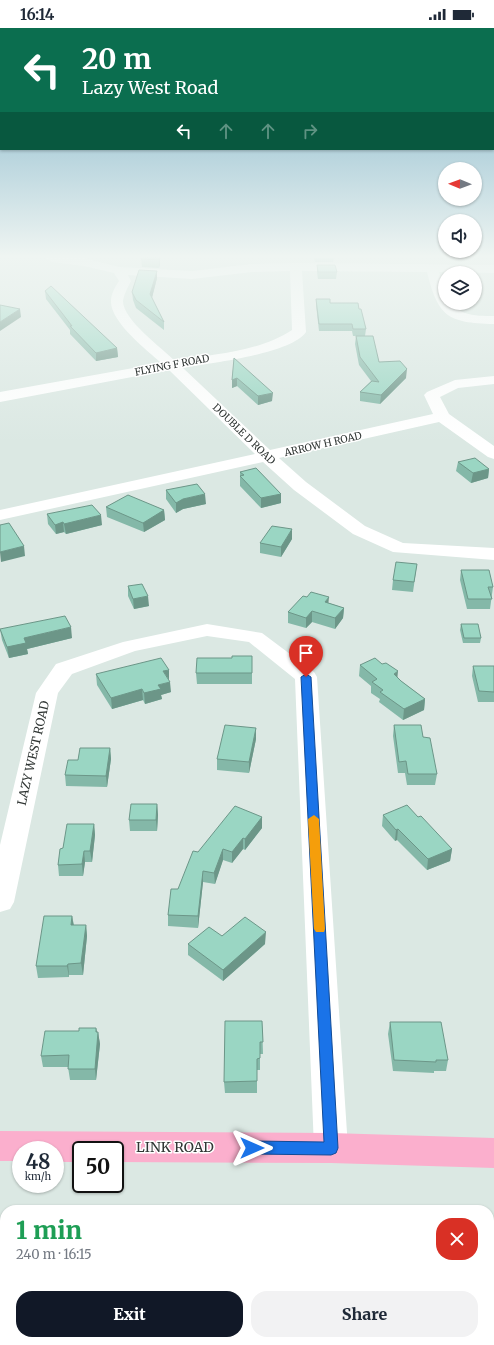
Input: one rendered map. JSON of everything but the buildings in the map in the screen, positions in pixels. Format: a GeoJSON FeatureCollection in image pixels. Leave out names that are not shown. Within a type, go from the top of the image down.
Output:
{"type":"FeatureCollection","features":[{"type":"Feature","properties":{"kind":"main road","name":"LINK ROAD"},"geometry":{"type":"LineString","coordinates":[[0,1146],[331,1148],[494,1153]]}},
{"type":"Feature","properties":{"kind":"street","name":"DOUBLE D ROAD"},"geometry":{"type":"LineString","coordinates":[[124,319],[300,486],[359,530],[400,548],[494,554]]}},
{"type":"Feature","properties":{"kind":"street","name":"FLYING F ROAD"},"geometry":{"type":"LineString","coordinates":[[0,397],[172,364],[251,351],[282,342],[300,332],[299,319]]}},
{"type":"Feature","properties":{"kind":"street"},"geometry":{"type":"LineString","coordinates":[[494,380],[455,384],[432,396],[442,418],[494,454]]}},
{"type":"Feature","properties":{"kind":"street","name":"ARROW H ROAD"},"geometry":{"type":"LineString","coordinates":[[0,515],[442,418]]}},
{"type":"Feature","properties":{"kind":"street","name":"LAZY WEST ROAD"},"geometry":{"type":"LineString","coordinates":[[0,902],[47,693],[64,669],[130,646],[207,630],[255,637],[306,677],[331,1148]]}},
{"type":"Feature","properties":{"kind":"slow traffic"},"geometry":{"type":"LineString","coordinates":[[314,819],[320,929]]}},
{"type":"Feature","properties":{"kind":"route"},"geometry":{"type":"LineString","coordinates":[[252,1148],[331,1148],[306,677]]}}]}
